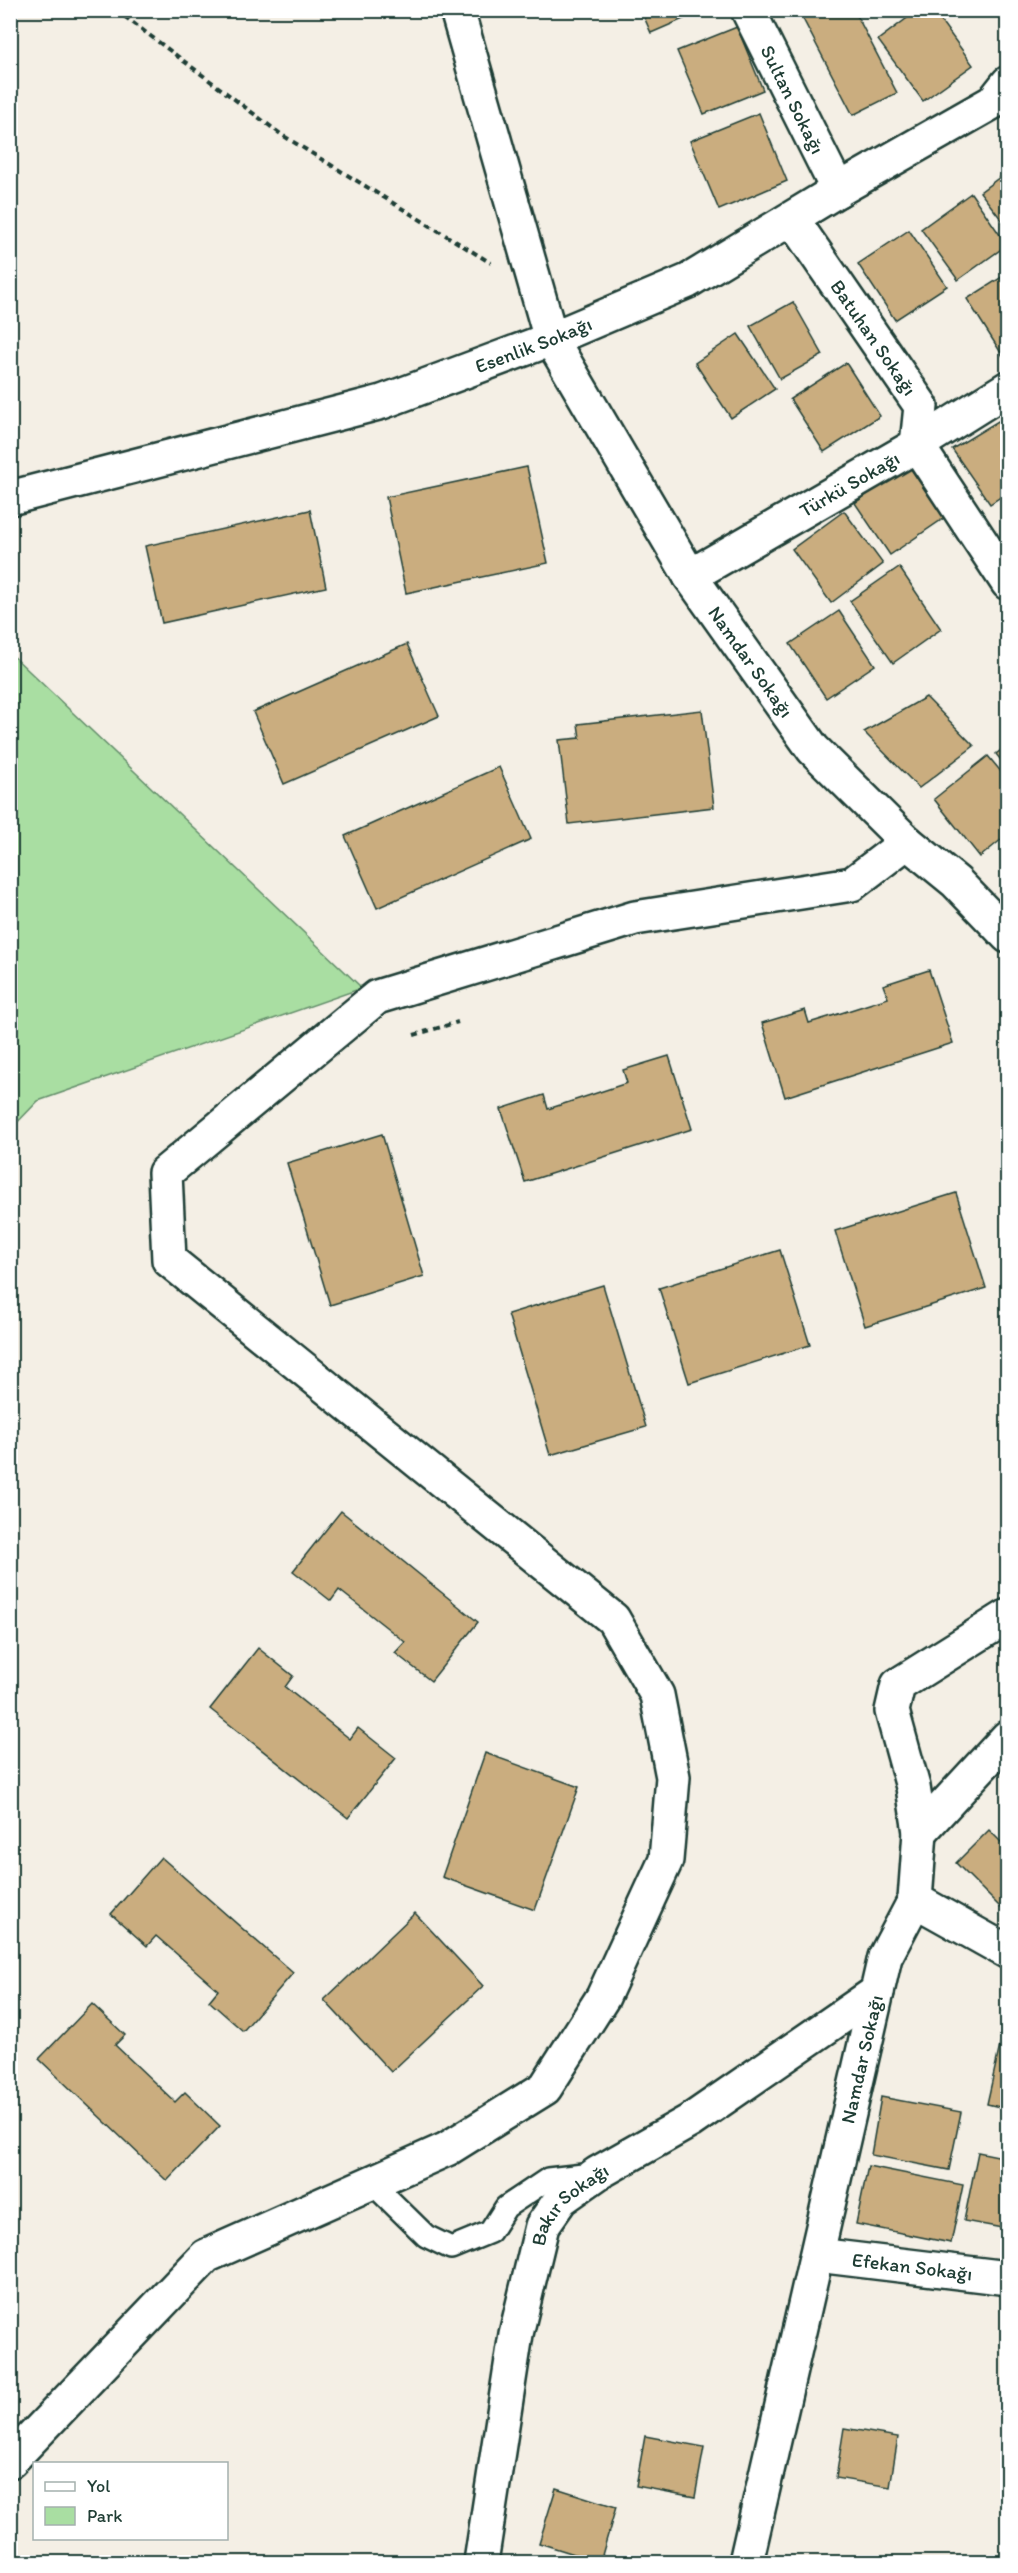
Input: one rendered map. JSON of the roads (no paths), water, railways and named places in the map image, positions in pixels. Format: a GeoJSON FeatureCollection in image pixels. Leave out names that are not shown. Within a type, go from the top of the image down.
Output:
{"type":"FeatureCollection","features":[{"type":"Feature","properties":{"kind":"street","name":"Namdar Sokağı"},"geometry":{"type":"LineString","coordinates":[[457,10],[551,339],[690,576],[813,749],[907,842],[956,882],[1008,936]]}},
{"type":"Feature","properties":{"kind":"street","name":"Sultan Sokağı"},"geometry":{"type":"LineString","coordinates":[[748,10],[838,190]]}},
{"type":"Feature","properties":{"kind":"street","name":"Esenlik Sokağı"},"geometry":{"type":"LineString","coordinates":[[10,498],[382,402],[551,339],[688,281],[838,190],[993,102],[1008,83]]}},
{"type":"Feature","properties":{"kind":"street","name":"Batuhan Sokağı"},"geometry":{"type":"LineString","coordinates":[[792,219],[921,406],[916,445]]}},
{"type":"Feature","properties":{"kind":"street","name":"Türkü Sokağı"},"geometry":{"type":"LineString","coordinates":[[690,576],[916,445],[1008,388]]}},
{"type":"Feature","properties":{"kind":"street"},"geometry":{"type":"LineString","coordinates":[[916,445],[1008,584]]}},
{"type":"Feature","properties":{"kind":"street"},"geometry":{"type":"LineString","coordinates":[[10,2461],[206,2256],[447,2149],[545,2088],[603,1997],[666,1860],[673,1777],[657,1695],[613,1619],[169,1260],[165,1173],[377,997],[635,918],[852,884],[907,842]]}},
{"type":"Feature","properties":{"kind":"street","name":"Namdar Sokağı"},"geometry":{"type":"LineString","coordinates":[[746,2562],[885,1957],[915,1900],[920,1832],[913,1787],[892,1711],[898,1684],[1008,1616]]}},
{"type":"Feature","properties":{"kind":"street"},"geometry":{"type":"LineString","coordinates":[[920,1832],[1008,1737]]}},
{"type":"Feature","properties":{"kind":"street"},"geometry":{"type":"LineString","coordinates":[[915,1900],[1008,1952]]}},
{"type":"Feature","properties":{"kind":"street","name":"Bakır Sokağı"},"geometry":{"type":"LineString","coordinates":[[481,2562],[516,2334],[542,2226],[561,2199],[598,2173],[690,2121],[877,1992]]}},
{"type":"Feature","properties":{"kind":"street","name":"Efekan Sokağı"},"geometry":{"type":"LineString","coordinates":[[817,2255],[1008,2278]]}},
{"type":"Feature","properties":{"kind":"lane"},"geometry":{"type":"LineString","coordinates":[[372,2183],[426,2235],[451,2248],[490,2232],[506,2207],[548,2179],[598,2173]]}}]}
